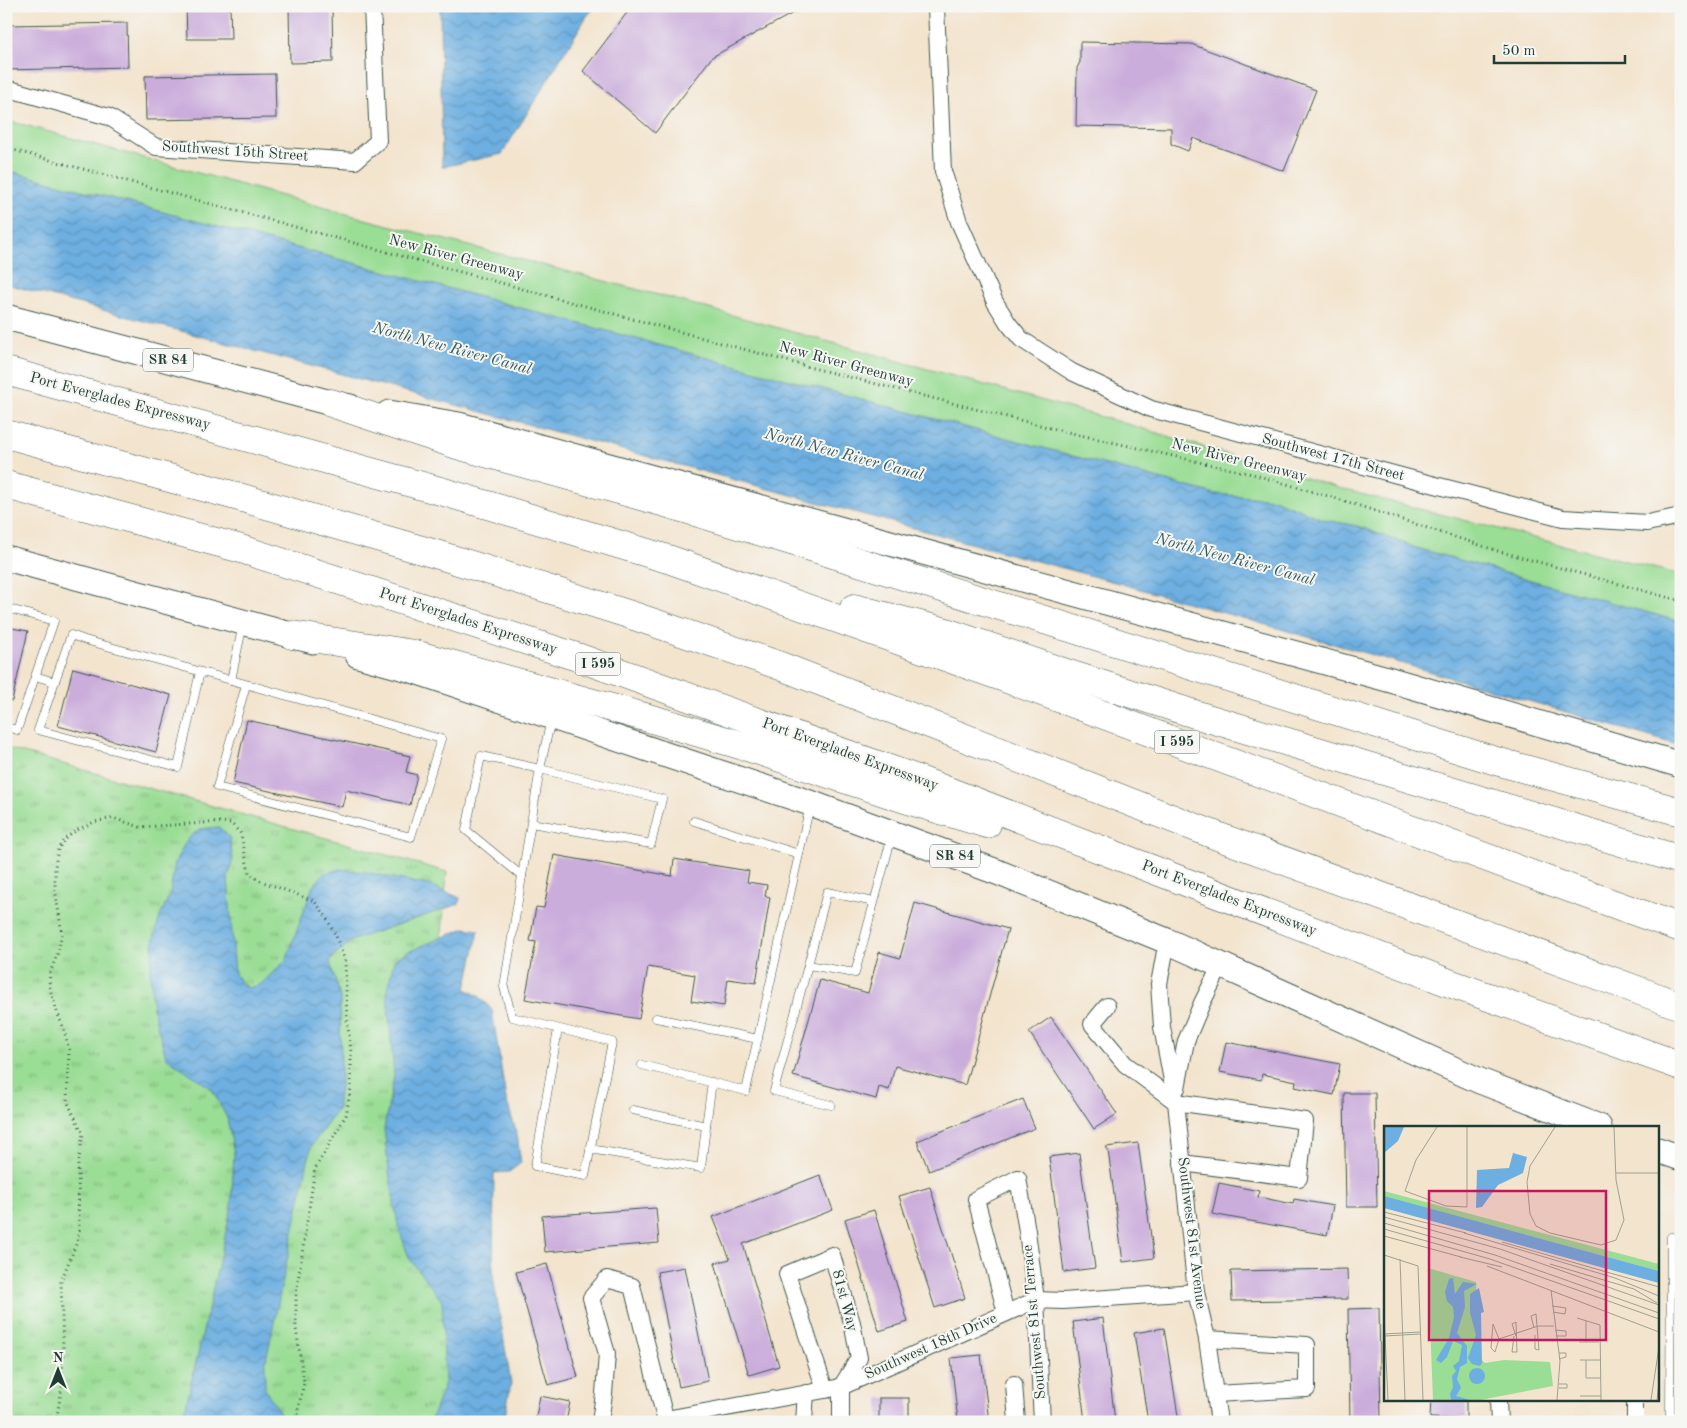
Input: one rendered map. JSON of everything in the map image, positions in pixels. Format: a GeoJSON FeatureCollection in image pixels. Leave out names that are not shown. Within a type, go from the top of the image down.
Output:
{"type":"FeatureCollection","features":[{"type":"Feature","properties":{"kind":"highway","name":"Port Everglades Expressway"},"geometry":{"type":"LineString","coordinates":[[6,371],[444,492],[671,560],[1002,677],[1544,880],[1681,928]]}},
{"type":"Feature","properties":{"kind":"highway"},"geometry":{"type":"LineString","coordinates":[[331,403],[457,445],[668,504],[798,543],[1496,761],[1681,812]]}},
{"type":"Feature","properties":{"kind":"highway"},"geometry":{"type":"LineString","coordinates":[[6,434],[251,501],[439,556],[628,614],[778,665],[1225,840],[1681,1006]]}},
{"type":"Feature","properties":{"kind":"highway","name":"Port Everglades Expressway"},"geometry":{"type":"LineString","coordinates":[[6,485],[238,548],[577,657],[914,778],[1452,984],[1681,1066]]}},
{"type":"Feature","properties":{"kind":"highway"},"geometry":{"type":"LineString","coordinates":[[671,560],[943,631],[1204,718],[1681,860]]}},
{"type":"Feature","properties":{"kind":"highway"},"geometry":{"type":"LineString","coordinates":[[292,635],[414,654],[652,719],[747,747],[911,801],[1178,880]]}},
{"type":"Feature","properties":{"kind":"main road","name":"SR 84"},"geometry":{"type":"LineString","coordinates":[[6,317],[331,403],[459,425],[1391,680],[1681,765]]}},
{"type":"Feature","properties":{"kind":"main road","name":"SR 84"},"geometry":{"type":"LineString","coordinates":[[6,558],[292,635],[412,670],[810,803],[1070,900],[1167,941],[1480,1081],[1596,1126]]}},
{"type":"Feature","properties":{"kind":"main road"},"geometry":{"type":"LineString","coordinates":[[1660,1151],[1681,1158]]}},
{"type":"Feature","properties":{"kind":"street","name":"Southwest 15th Street"},"geometry":{"type":"LineString","coordinates":[[6,88],[109,117],[156,146],[355,160],[378,141],[372,6]]}},
{"type":"Feature","properties":{"kind":"street","name":"Southwest 17th Street"},"geometry":{"type":"LineString","coordinates":[[936,6],[943,171],[959,222],[995,302],[1021,339],[1072,372],[1150,409],[1563,518],[1647,523],[1681,516]]}},
{"type":"Feature","properties":{"kind":"street","name":"Southwest 81st Avenue"},"geometry":{"type":"LineString","coordinates":[[1167,941],[1159,984],[1162,1027],[1176,1102],[1196,1292],[1207,1339],[1219,1422]]}},
{"type":"Feature","properties":{"kind":"street","name":"Southwest 81st Avenue"},"geometry":{"type":"LineString","coordinates":[[1176,1102],[1181,1060],[1186,1041],[1221,965]]}},
{"type":"Feature","properties":{"kind":"street"},"geometry":{"type":"LineString","coordinates":[[1107,1006],[1092,1024],[1125,1064],[1176,1102],[1305,1121],[1299,1178],[1182,1163]]}},
{"type":"Feature","properties":{"kind":"street","name":"Southwest 81st Terrace"},"geometry":{"type":"LineString","coordinates":[[1006,1313],[976,1199],[1018,1178],[1036,1300],[1042,1422]]}},
{"type":"Feature","properties":{"kind":"street","name":"81st Way"},"geometry":{"type":"LineString","coordinates":[[824,1390],[787,1274],[832,1255],[852,1324],[859,1358],[841,1387]]}},
{"type":"Feature","properties":{"kind":"street"},"geometry":{"type":"LineString","coordinates":[[600,1422],[607,1354],[591,1298],[607,1279],[632,1286],[666,1421]]}},
{"type":"Feature","properties":{"kind":"street","name":"Southwest 18th Drive"},"geometry":{"type":"LineString","coordinates":[[666,1421],[841,1387],[1036,1300],[1063,1301],[1196,1292]]}},
{"type":"Feature","properties":{"kind":"street"},"geometry":{"type":"LineString","coordinates":[[1207,1339],[1307,1345],[1307,1389],[1215,1394]]}},
{"type":"Feature","properties":{"kind":"street","name":"Southwest 81st Terrace"},"geometry":{"type":"LineString","coordinates":[[1014,1384],[1017,1422]]}},
{"type":"Feature","properties":{"kind":"street"},"geometry":{"type":"LineString","coordinates":[[841,1387],[841,1422]]}},
{"type":"Feature","properties":{"kind":"street"},"geometry":{"type":"LineString","coordinates":[[804,1422],[806,1393]]}},
{"type":"Feature","properties":{"kind":"street"},"geometry":{"type":"LineString","coordinates":[[1498,1400],[1499,1422]]}},
{"type":"Feature","properties":{"kind":"street"},"geometry":{"type":"LineString","coordinates":[[1635,1400],[1635,1422]]}},
{"type":"Feature","properties":{"kind":"lane"},"geometry":{"type":"LineString","coordinates":[[6,608],[54,621],[17,730],[6,727]]}},
{"type":"Feature","properties":{"kind":"lane"},"geometry":{"type":"LineString","coordinates":[[231,680],[243,622]]}},
{"type":"Feature","properties":{"kind":"lane"},"geometry":{"type":"LineString","coordinates":[[200,672],[178,767],[38,730],[71,635],[441,739],[411,837],[217,787],[246,685]]}},
{"type":"Feature","properties":{"kind":"lane"},"geometry":{"type":"LineString","coordinates":[[36,676],[55,682]]}},
{"type":"Feature","properties":{"kind":"lane"},"geometry":{"type":"LineString","coordinates":[[552,717],[540,769],[504,987],[512,1017],[612,1042],[585,1176],[535,1166],[558,1029]]}},
{"type":"Feature","properties":{"kind":"lane"},"geometry":{"type":"LineString","coordinates":[[522,876],[466,830],[481,756],[662,799],[651,844],[531,822]]}},
{"type":"Feature","properties":{"kind":"lane"},"geometry":{"type":"LineString","coordinates":[[642,1065],[746,1090],[810,803]]}},
{"type":"Feature","properties":{"kind":"lane"},"geometry":{"type":"LineString","coordinates":[[694,821],[799,854]]}},
{"type":"Feature","properties":{"kind":"lane"},"geometry":{"type":"LineString","coordinates":[[808,965],[855,973],[893,834]]}},
{"type":"Feature","properties":{"kind":"lane"},"geometry":{"type":"LineString","coordinates":[[831,1105],[774,1090],[827,892],[874,902]]}},
{"type":"Feature","properties":{"kind":"lane"},"geometry":{"type":"LineString","coordinates":[[656,1018],[758,1039]]}},
{"type":"Feature","properties":{"kind":"lane"},"geometry":{"type":"LineString","coordinates":[[590,1150],[701,1168],[712,1082]]}},
{"type":"Feature","properties":{"kind":"lane"},"geometry":{"type":"LineString","coordinates":[[633,1110],[706,1126]]}},
{"type":"Feature","properties":{"kind":"lane"},"geometry":{"type":"LineString","coordinates":[[1670,1422],[1670,1237],[1681,1239]]}},
{"type":"Feature","properties":{"kind":"path","name":"New River Greenway"},"geometry":{"type":"LineString","coordinates":[[6,148],[809,367],[1063,431],[1252,474],[1335,498],[1498,551],[1681,601]]}},
{"type":"Feature","properties":{"kind":"path"},"geometry":{"type":"LineString","coordinates":[[56,1422],[62,1386],[61,1280],[77,1242],[79,1230],[78,1164],[83,1134],[67,1101],[69,1051],[64,1029],[56,1012],[49,985],[50,974],[62,934],[55,867],[58,849],[64,840],[75,831],[94,822],[114,818],[140,827],[231,823],[240,833],[249,873],[258,880],[314,901],[324,913],[336,936],[345,962],[352,1051],[351,1088],[346,1115],[315,1169],[296,1294],[296,1328],[304,1383],[297,1414],[293,1422]]}},
{"type":"Feature","properties":{"kind":"green space"},"geometry":{"type":"Polygon","coordinates":[[[6,120],[369,220],[666,297],[1131,425],[1345,490],[1681,575],[1681,622],[1416,548],[1357,526],[1325,520],[1273,499],[1215,494],[6,170],[6,120]]]}},
{"type":"Feature","properties":{"kind":"green space"},"geometry":{"type":"Polygon","coordinates":[[[6,748],[447,872],[438,982],[483,1422],[12,1422],[6,1277],[6,748]]]}},
{"type":"Feature","properties":{"kind":"water"},"geometry":{"type":"Polygon","coordinates":[[[440,6],[596,6],[587,16],[502,154],[442,167],[440,6]]]}},
{"type":"Feature","properties":{"kind":"water","name":"North New River Canal"},"geometry":{"type":"Polygon","coordinates":[[[6,170],[1215,494],[1273,499],[1325,520],[1357,526],[1416,548],[1681,622],[1681,746],[1404,664],[1122,584],[6,284],[6,170]]]}},
{"type":"Feature","properties":{"kind":"water"},"geometry":{"type":"Polygon","coordinates":[[[219,827],[229,837],[233,859],[228,877],[235,974],[242,984],[249,988],[261,984],[286,960],[313,886],[323,874],[340,869],[370,873],[432,886],[460,898],[459,904],[353,940],[334,955],[330,962],[340,997],[341,1079],[337,1110],[311,1147],[265,1365],[265,1389],[282,1416],[292,1422],[180,1422],[184,1414],[231,1210],[234,1153],[227,1118],[212,1089],[166,1057],[153,1010],[150,971],[154,938],[160,916],[170,894],[175,862],[186,841],[199,829],[219,827]]]}},
{"type":"Feature","properties":{"kind":"water"},"geometry":{"type":"Polygon","coordinates":[[[465,928],[479,930],[466,989],[479,996],[492,1010],[506,1099],[517,1134],[521,1163],[509,1172],[494,1173],[493,1276],[511,1383],[504,1422],[430,1422],[445,1383],[442,1301],[409,1258],[398,1226],[384,1129],[394,1076],[387,992],[394,960],[405,953],[465,928]]]}},
{"type":"Feature","properties":{"kind":"building"},"geometry":{"type":"Polygon","coordinates":[[[186,6],[230,6],[231,39],[187,39],[186,6]]]}},
{"type":"Feature","properties":{"kind":"building"},"geometry":{"type":"Polygon","coordinates":[[[289,6],[332,6],[333,62],[290,63],[289,6]]]}},
{"type":"Feature","properties":{"kind":"building"},"geometry":{"type":"Polygon","coordinates":[[[632,6],[806,6],[712,57],[655,133],[583,71],[632,6]]]}},
{"type":"Feature","properties":{"kind":"building"},"geometry":{"type":"Polygon","coordinates":[[[127,23],[128,67],[8,70],[8,25],[127,23]]]}},
{"type":"Feature","properties":{"kind":"building"},"geometry":{"type":"Polygon","coordinates":[[[1080,42],[1191,44],[1316,90],[1284,171],[1193,138],[1188,151],[1171,144],[1171,128],[1076,126],[1077,68],[1080,62],[1080,42]]]}},
{"type":"Feature","properties":{"kind":"building"},"geometry":{"type":"Polygon","coordinates":[[[275,74],[276,118],[146,120],[145,76],[275,74]]]}},
{"type":"Feature","properties":{"kind":"building"},"geometry":{"type":"Polygon","coordinates":[[[6,627],[28,631],[12,701],[6,700],[6,627]]]}},
{"type":"Feature","properties":{"kind":"building"},"geometry":{"type":"Polygon","coordinates":[[[73,668],[171,695],[156,752],[58,726],[73,668]]]}},
{"type":"Feature","properties":{"kind":"building"},"geometry":{"type":"Polygon","coordinates":[[[247,720],[410,756],[406,772],[417,775],[410,805],[346,790],[342,807],[233,783],[247,720]]]}},
{"type":"Feature","properties":{"kind":"building"},"geometry":{"type":"Polygon","coordinates":[[[554,855],[672,876],[674,859],[749,871],[747,882],[767,885],[765,896],[770,897],[756,983],[728,979],[724,1006],[691,1001],[695,975],[648,967],[639,1019],[525,999],[536,942],[530,941],[536,907],[544,908],[554,855]]]}},
{"type":"Feature","properties":{"kind":"building"},"geometry":{"type":"Polygon","coordinates":[[[915,903],[1008,929],[965,1085],[895,1066],[889,1090],[879,1087],[876,1099],[793,1076],[820,980],[868,993],[879,952],[900,958],[915,903]]]}},
{"type":"Feature","properties":{"kind":"building"},"geometry":{"type":"Polygon","coordinates":[[[1051,1017],[1117,1114],[1094,1129],[1029,1032],[1051,1017]]]}},
{"type":"Feature","properties":{"kind":"building"},"geometry":{"type":"Polygon","coordinates":[[[1226,1042],[1340,1064],[1334,1095],[1295,1087],[1296,1081],[1262,1074],[1261,1080],[1220,1072],[1226,1042]]]}},
{"type":"Feature","properties":{"kind":"building"},"geometry":{"type":"Polygon","coordinates":[[[1344,1093],[1375,1093],[1377,1207],[1346,1207],[1344,1093]]]}},
{"type":"Feature","properties":{"kind":"building"},"geometry":{"type":"Polygon","coordinates":[[[1023,1099],[1035,1128],[929,1171],[917,1141],[1023,1099]]]}},
{"type":"Feature","properties":{"kind":"building"},"geometry":{"type":"Polygon","coordinates":[[[1138,1143],[1154,1258],[1123,1262],[1108,1150],[1106,1147],[1138,1143]]]}},
{"type":"Feature","properties":{"kind":"building"},"geometry":{"type":"Polygon","coordinates":[[[1079,1153],[1095,1268],[1064,1272],[1049,1157],[1079,1153]]]}},
{"type":"Feature","properties":{"kind":"building"},"geometry":{"type":"Polygon","coordinates":[[[820,1175],[833,1210],[743,1244],[779,1366],[749,1375],[715,1263],[730,1259],[713,1217],[820,1175]]]}},
{"type":"Feature","properties":{"kind":"building"},"geometry":{"type":"Polygon","coordinates":[[[1219,1183],[1259,1191],[1258,1197],[1293,1204],[1294,1199],[1333,1206],[1327,1235],[1212,1214],[1219,1183]]]}},
{"type":"Feature","properties":{"kind":"building"},"geometry":{"type":"Polygon","coordinates":[[[930,1187],[965,1298],[935,1308],[899,1196],[930,1187]]]}},
{"type":"Feature","properties":{"kind":"building"},"geometry":{"type":"Polygon","coordinates":[[[656,1208],[659,1243],[545,1252],[542,1216],[656,1208]]]}},
{"type":"Feature","properties":{"kind":"building"},"geometry":{"type":"Polygon","coordinates":[[[874,1210],[908,1322],[879,1331],[845,1219],[874,1210]]]}},
{"type":"Feature","properties":{"kind":"building"},"geometry":{"type":"Polygon","coordinates":[[[547,1264],[578,1377],[548,1385],[516,1272],[547,1264]]]}},
{"type":"Feature","properties":{"kind":"building"},"geometry":{"type":"Polygon","coordinates":[[[685,1267],[708,1381],[679,1387],[657,1272],[685,1267]]]}},
{"type":"Feature","properties":{"kind":"building"},"geometry":{"type":"Polygon","coordinates":[[[1347,1269],[1348,1299],[1232,1301],[1231,1271],[1347,1269]]]}},
{"type":"Feature","properties":{"kind":"building"},"geometry":{"type":"Polygon","coordinates":[[[1379,1308],[1381,1422],[1350,1422],[1348,1309],[1379,1308]]]}},
{"type":"Feature","properties":{"kind":"building"},"geometry":{"type":"Polygon","coordinates":[[[1103,1318],[1115,1422],[1085,1422],[1073,1322],[1103,1318]]]}},
{"type":"Feature","properties":{"kind":"building"},"geometry":{"type":"Polygon","coordinates":[[[1164,1328],[1179,1422],[1148,1422],[1134,1333],[1164,1328]]]}},
{"type":"Feature","properties":{"kind":"building"},"geometry":{"type":"Polygon","coordinates":[[[981,1355],[989,1422],[958,1422],[951,1358],[981,1355]]]}},
{"type":"Feature","properties":{"kind":"building"},"geometry":{"type":"Polygon","coordinates":[[[540,1396],[570,1402],[566,1422],[535,1422],[540,1396]]]}},
{"type":"Feature","properties":{"kind":"building"},"geometry":{"type":"Polygon","coordinates":[[[879,1398],[909,1398],[909,1422],[879,1422],[879,1398]]]}},
{"type":"Feature","properties":{"kind":"building"},"geometry":{"type":"Polygon","coordinates":[[[1431,1400],[1466,1400],[1466,1419],[1430,1418],[1431,1400]]]}}]}
